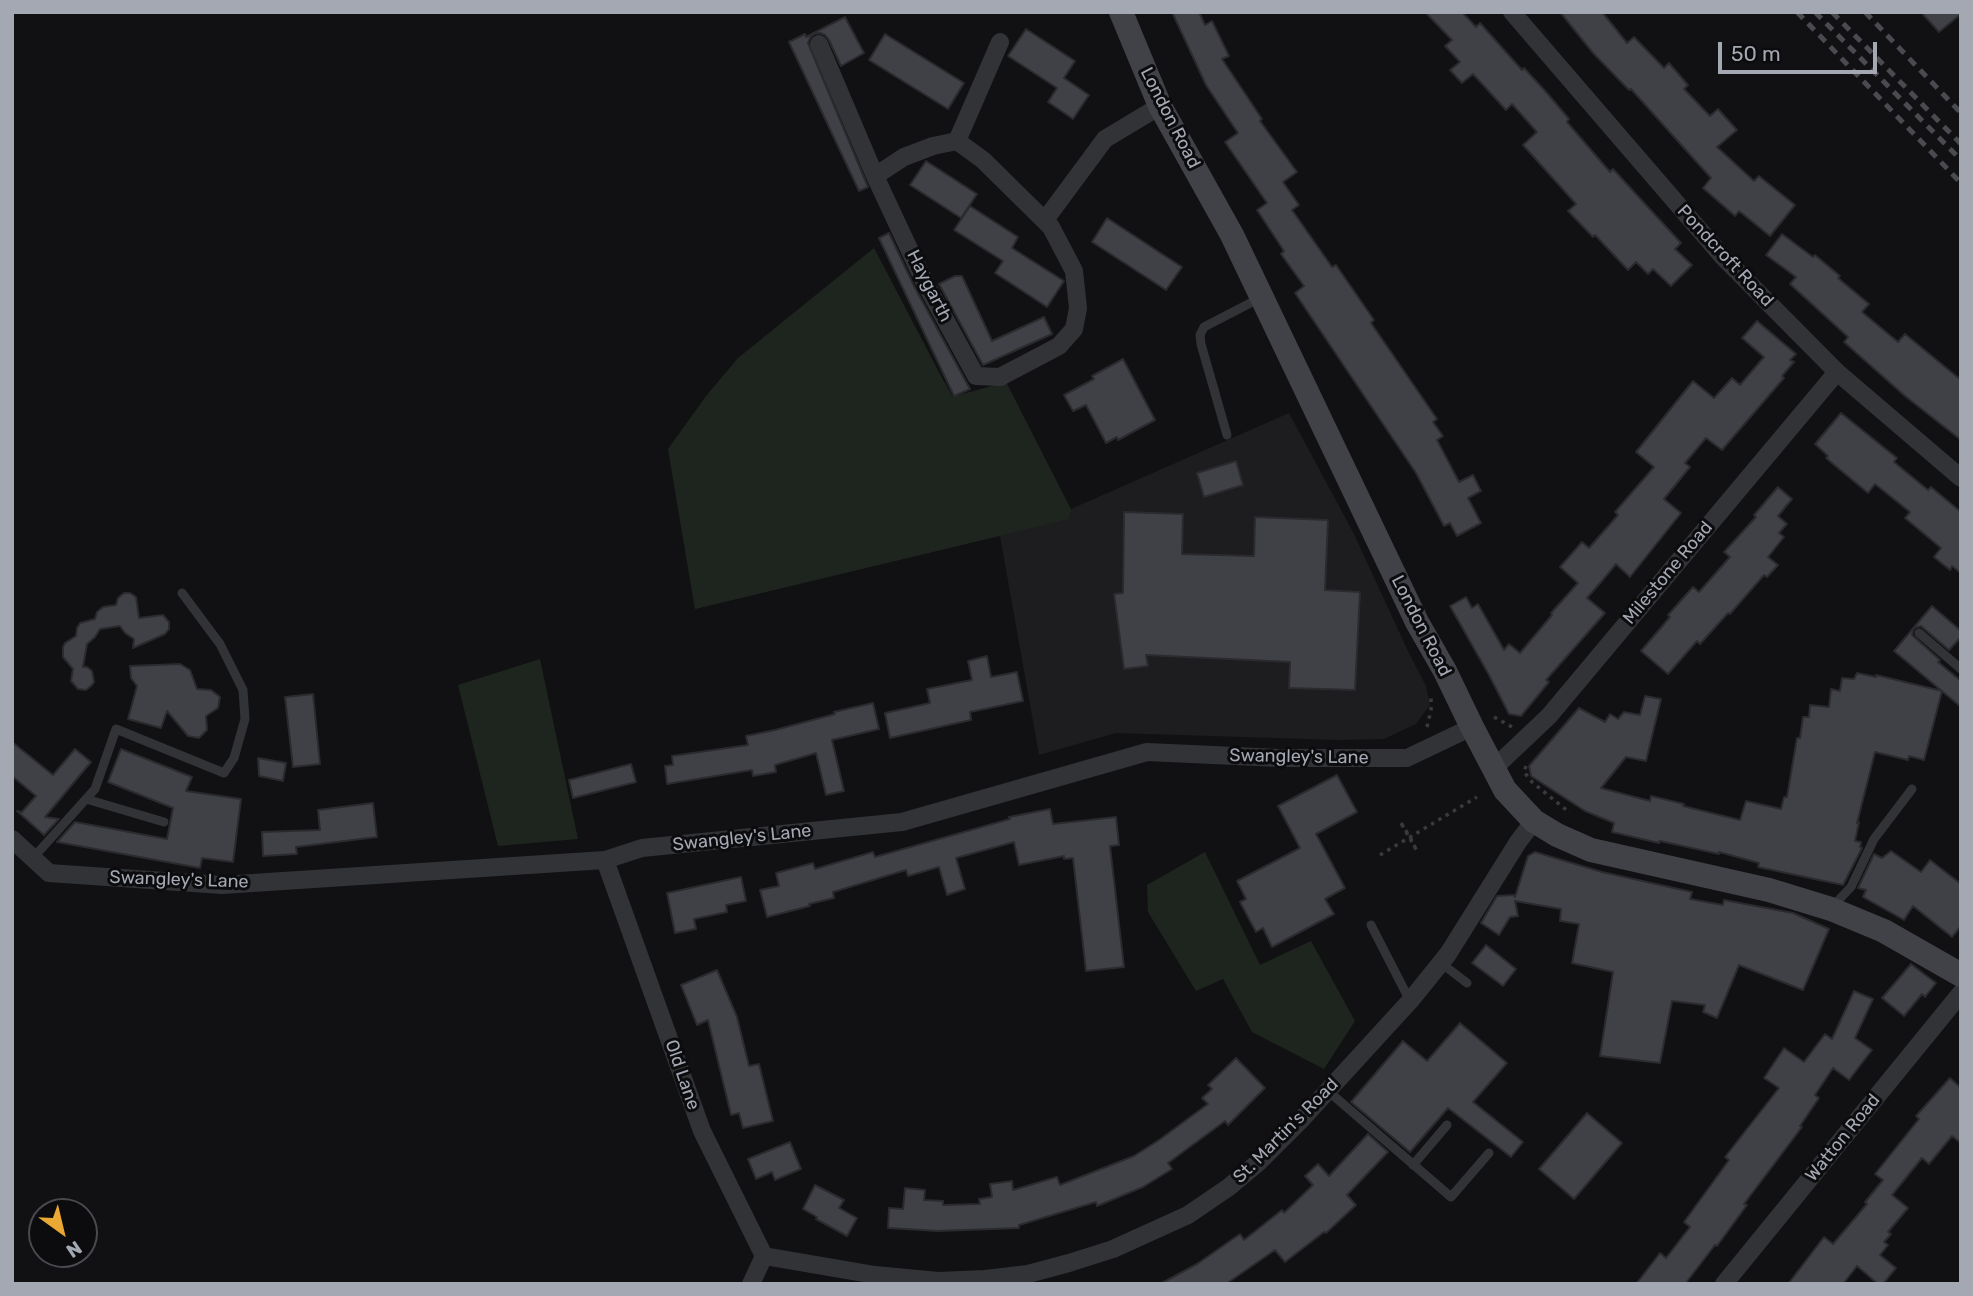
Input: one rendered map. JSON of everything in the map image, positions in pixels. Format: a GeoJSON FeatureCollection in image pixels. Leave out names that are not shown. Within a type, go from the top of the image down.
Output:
{"type":"FeatureCollection","features":[{"type":"Feature","properties":{"kind":"main road","name":"London Road"},"geometry":{"type":"LineString","coordinates":[[1121,12],[1160,107],[1232,235],[1417,622],[1505,790],[1534,821],[1591,850],[1769,890],[1830,909],[1884,931],[1961,975]]}},
{"type":"Feature","properties":{"kind":"street","name":"Pondcroft Road"},"geometry":{"type":"LineString","coordinates":[[1512,12],[1723,257],[1836,372],[1961,478]]}},
{"type":"Feature","properties":{"kind":"street"},"geometry":{"type":"LineString","coordinates":[[819,44],[875,176],[904,157],[933,146],[957,141],[1000,42]]}},
{"type":"Feature","properties":{"kind":"street"},"geometry":{"type":"LineString","coordinates":[[1045,220],[1105,139],[1160,107]]}},
{"type":"Feature","properties":{"kind":"street","name":"Haygarth"},"geometry":{"type":"LineString","coordinates":[[875,176],[925,281],[976,376],[1000,377],[1059,346],[1074,329],[1079,308],[1074,271],[1045,220],[983,160],[957,141]]}},
{"type":"Feature","properties":{"kind":"street","name":"Milestone Road"},"geometry":{"type":"LineString","coordinates":[[1493,769],[1549,716],[1836,372]]}},
{"type":"Feature","properties":{"kind":"street","name":"Swangley's Lane"},"geometry":{"type":"LineString","coordinates":[[12,839],[49,873],[222,885],[605,860],[642,848],[902,822],[1147,752],[1279,758],[1407,758],[1472,727]]}},
{"type":"Feature","properties":{"kind":"street","name":"St. Martin's Road"},"geometry":{"type":"LineString","coordinates":[[764,1256],[875,1275],[938,1280],[985,1279],[1028,1274],[1113,1249],[1188,1214],[1229,1187],[1260,1161],[1410,1001],[1441,963],[1534,821]]}},
{"type":"Feature","properties":{"kind":"street","name":"Old Lane"},"geometry":{"type":"LineString","coordinates":[[605,860],[702,1131],[764,1256]]}},
{"type":"Feature","properties":{"kind":"street","name":"Watton Road"},"geometry":{"type":"LineString","coordinates":[[1724,1284],[1961,993]]}},
{"type":"Feature","properties":{"kind":"street"},"geometry":{"type":"LineString","coordinates":[[751,1284],[764,1256]]}},
{"type":"Feature","properties":{"kind":"lane"},"geometry":{"type":"LineString","coordinates":[[1227,435],[1200,335],[1204,327],[1262,298]]}},
{"type":"Feature","properties":{"kind":"lane"},"geometry":{"type":"LineString","coordinates":[[33,858],[95,789],[117,729],[224,773],[234,758],[245,719],[243,690],[220,644],[182,593]]}},
{"type":"Feature","properties":{"kind":"lane"},"geometry":{"type":"LineString","coordinates":[[1919,633],[1961,669]]}},
{"type":"Feature","properties":{"kind":"lane"},"geometry":{"type":"LineString","coordinates":[[1830,909],[1851,887],[1874,839],[1912,789]]}},
{"type":"Feature","properties":{"kind":"lane"},"geometry":{"type":"LineString","coordinates":[[86,799],[164,822]]}},
{"type":"Feature","properties":{"kind":"lane"},"geometry":{"type":"LineString","coordinates":[[1371,925],[1410,1001]]}},
{"type":"Feature","properties":{"kind":"lane"},"geometry":{"type":"LineString","coordinates":[[1441,963],[1467,984]]}},
{"type":"Feature","properties":{"kind":"lane"},"geometry":{"type":"LineString","coordinates":[[1328,1091],[1451,1198],[1489,1153]]}},
{"type":"Feature","properties":{"kind":"lane"},"geometry":{"type":"LineString","coordinates":[[1413,1165],[1447,1125]]}},
{"type":"Feature","properties":{"kind":"path"},"geometry":{"type":"LineString","coordinates":[[1427,729],[1432,710],[1431,691]]}},
{"type":"Feature","properties":{"kind":"path"},"geometry":{"type":"LineString","coordinates":[[1528,757],[1524,772],[1532,782],[1570,813]]}},
{"type":"Feature","properties":{"kind":"path"},"geometry":{"type":"LineString","coordinates":[[1380,855],[1477,797]]}},
{"type":"Feature","properties":{"kind":"path"},"geometry":{"type":"LineString","coordinates":[[1410,837],[1405,830],[1401,823],[1418,851],[1410,837]]}},
{"type":"Feature","properties":{"kind":"shaded area"},"geometry":{"type":"Polygon","coordinates":[[[874,248],[952,397],[1006,382],[1071,510],[1069,519],[695,609],[668,449],[706,396],[738,358],[874,248]]]}},
{"type":"Feature","properties":{"kind":"shaded area"},"geometry":{"type":"Polygon","coordinates":[[[945,382],[953,397],[1006,382],[1071,509],[1289,413],[1354,534],[1426,686],[1430,705],[1416,724],[1384,739],[1116,733],[1039,755],[1000,536],[695,609],[668,449],[945,382]]]}},
{"type":"Feature","properties":{"kind":"shaded area"},"geometry":{"type":"Polygon","coordinates":[[[540,659],[578,839],[498,846],[458,685],[540,659]]]}},
{"type":"Feature","properties":{"kind":"shaded area"},"geometry":{"type":"Polygon","coordinates":[[[1205,852],[1260,965],[1311,941],[1355,1021],[1324,1069],[1252,1032],[1223,979],[1196,991],[1148,912],[1147,885],[1205,852]]]}},
{"type":"Feature","properties":{"kind":"building"},"geometry":{"type":"Polygon","coordinates":[[[1172,12],[1199,12],[1205,25],[1212,21],[1229,56],[1222,59],[1262,119],[1260,121],[1297,172],[1283,182],[1299,205],[1292,210],[1332,267],[1336,265],[1374,320],[1371,323],[1437,419],[1433,422],[1443,436],[1437,440],[1459,482],[1473,475],[1481,491],[1468,498],[1481,523],[1457,536],[1450,523],[1444,526],[1416,473],[1295,293],[1304,286],[1281,254],[1284,251],[1257,210],[1267,203],[1225,142],[1238,133],[1206,85],[1172,12]]]}},
{"type":"Feature","properties":{"kind":"building"},"geometry":{"type":"Polygon","coordinates":[[[1425,12],[1462,12],[1476,27],[1480,23],[1522,70],[1524,68],[1547,93],[1569,119],[1567,122],[1610,172],[1613,169],[1681,243],[1675,249],[1692,265],[1671,286],[1653,269],[1648,274],[1636,262],[1628,270],[1568,211],[1576,204],[1523,145],[1537,132],[1512,104],[1506,110],[1473,74],[1462,83],[1450,70],[1460,62],[1445,46],[1452,40],[1425,12]]]}},
{"type":"Feature","properties":{"kind":"building"},"geometry":{"type":"Polygon","coordinates":[[[1560,12],[1602,12],[1627,43],[1634,37],[1664,68],[1669,63],[1688,85],[1684,89],[1710,116],[1718,109],[1737,130],[1717,147],[1754,181],[1759,176],[1795,205],[1770,236],[1739,211],[1735,216],[1703,188],[1711,178],[1631,89],[1629,90],[1593,53],[1560,12]]]}},
{"type":"Feature","properties":{"kind":"building"},"geometry":{"type":"Polygon","coordinates":[[[1921,12],[1961,12],[1961,14],[1939,32],[1921,12]]]}},
{"type":"Feature","properties":{"kind":"building"},"geometry":{"type":"Polygon","coordinates":[[[845,17],[864,53],[841,66],[825,35],[814,34],[808,43],[868,187],[859,191],[789,42],[805,34],[806,37],[845,17]]]}},
{"type":"Feature","properties":{"kind":"building"},"geometry":{"type":"Polygon","coordinates":[[[1026,29],[1075,61],[1064,78],[1089,95],[1073,119],[1048,102],[1057,88],[1008,56],[1026,29]]]}},
{"type":"Feature","properties":{"kind":"building"},"geometry":{"type":"Polygon","coordinates":[[[885,34],[964,83],[948,109],[869,60],[885,34]]]}},
{"type":"Feature","properties":{"kind":"building"},"geometry":{"type":"Polygon","coordinates":[[[926,161],[977,194],[961,218],[910,185],[926,161]]]}},
{"type":"Feature","properties":{"kind":"building"},"geometry":{"type":"Polygon","coordinates":[[[970,206],[1018,237],[1012,248],[1064,281],[1047,307],[995,273],[1003,261],[954,230],[970,206]]]}},
{"type":"Feature","properties":{"kind":"building"},"geometry":{"type":"Polygon","coordinates":[[[1107,218],[1182,267],[1166,290],[1092,242],[1107,218]]]}},
{"type":"Feature","properties":{"kind":"building"},"geometry":{"type":"Polygon","coordinates":[[[889,233],[914,286],[970,389],[954,396],[879,238],[889,233]]]}},
{"type":"Feature","properties":{"kind":"building"},"geometry":{"type":"Polygon","coordinates":[[[1782,234],[1813,257],[1815,255],[1840,276],[1838,278],[1869,304],[1862,312],[1898,342],[1905,334],[1961,380],[1961,440],[1905,396],[1844,342],[1848,337],[1790,284],[1796,277],[1766,255],[1782,234]]]}},
{"type":"Feature","properties":{"kind":"building"},"geometry":{"type":"Polygon","coordinates":[[[955,276],[962,276],[992,341],[1044,317],[1052,334],[983,365],[939,284],[955,276]]]}},
{"type":"Feature","properties":{"kind":"building"},"geometry":{"type":"Polygon","coordinates":[[[1757,321],[1796,354],[1790,360],[1794,362],[1782,376],[1784,378],[1722,450],[1706,438],[1685,463],[1690,467],[1664,499],[1681,513],[1630,577],[1616,564],[1587,598],[1605,613],[1546,680],[1549,682],[1521,716],[1509,714],[1450,606],[1466,597],[1472,608],[1478,604],[1504,650],[1509,644],[1520,653],[1578,583],[1560,567],[1582,542],[1589,548],[1618,515],[1615,512],[1654,467],[1636,452],[1693,381],[1714,398],[1732,378],[1740,385],[1764,357],[1742,338],[1757,321]]]}},
{"type":"Feature","properties":{"kind":"building"},"geometry":{"type":"Polygon","coordinates":[[[1123,359],[1155,420],[1118,440],[1117,437],[1106,443],[1086,405],[1073,411],[1064,395],[1123,359]]]}},
{"type":"Feature","properties":{"kind":"building"},"geometry":{"type":"Polygon","coordinates":[[[1841,413],[1897,458],[1894,462],[1928,490],[1931,487],[1961,512],[1961,573],[1952,566],[1950,570],[1934,557],[1941,548],[1905,518],[1910,512],[1875,484],[1868,493],[1826,458],[1828,456],[1815,444],[1841,413]]]}},
{"type":"Feature","properties":{"kind":"building"},"geometry":{"type":"Polygon","coordinates":[[[1236,461],[1243,485],[1204,497],[1197,473],[1236,461]]]}},
{"type":"Feature","properties":{"kind":"building"},"geometry":{"type":"Polygon","coordinates":[[[1778,487],[1792,499],[1778,516],[1787,524],[1779,533],[1784,537],[1768,557],[1778,565],[1767,577],[1764,575],[1700,644],[1697,641],[1668,674],[1641,651],[1693,587],[1699,592],[1730,557],[1724,552],[1756,517],[1754,515],[1778,487]]]}},
{"type":"Feature","properties":{"kind":"building"},"geometry":{"type":"Polygon","coordinates":[[[1124,512],[1183,514],[1182,554],[1254,556],[1255,517],[1328,520],[1325,590],[1360,592],[1355,690],[1289,688],[1290,662],[1146,655],[1148,666],[1124,669],[1114,594],[1123,593],[1124,512]]]}},
{"type":"Feature","properties":{"kind":"building"},"geometry":{"type":"Polygon","coordinates":[[[124,593],[136,597],[139,618],[163,615],[169,622],[169,629],[165,634],[133,648],[134,639],[120,626],[100,629],[87,644],[83,667],[92,671],[94,682],[86,690],[78,689],[71,681],[73,669],[63,657],[63,647],[76,636],[80,623],[95,619],[97,612],[103,607],[116,605],[118,598],[124,593]]]}},
{"type":"Feature","properties":{"kind":"building"},"geometry":{"type":"Polygon","coordinates":[[[1932,606],[1961,631],[1961,637],[1949,650],[1921,626],[1914,628],[1912,635],[1961,681],[1961,707],[1894,651],[1932,606]]]}},
{"type":"Feature","properties":{"kind":"building"},"geometry":{"type":"Polygon","coordinates":[[[987,656],[991,677],[1017,672],[1023,701],[970,712],[971,720],[890,738],[885,713],[930,703],[927,689],[972,680],[968,661],[987,656]]]}},
{"type":"Feature","properties":{"kind":"building"},"geometry":{"type":"Polygon","coordinates":[[[180,664],[190,670],[197,689],[211,690],[220,697],[218,708],[206,716],[207,730],[199,738],[188,736],[167,711],[161,728],[128,719],[137,686],[131,678],[130,666],[180,664]]]}},
{"type":"Feature","properties":{"kind":"building"},"geometry":{"type":"Polygon","coordinates":[[[1857,673],[1942,691],[1924,760],[1909,756],[1908,760],[1875,752],[1857,823],[1859,822],[1855,841],[1861,842],[1862,848],[1843,885],[1758,867],[1759,863],[1719,852],[1660,841],[1659,843],[1612,832],[1614,823],[1585,811],[1531,776],[1529,766],[1579,708],[1605,722],[1610,714],[1618,719],[1624,712],[1640,715],[1645,696],[1661,699],[1646,761],[1626,757],[1601,788],[1650,801],[1651,796],[1740,820],[1746,801],[1781,809],[1784,797],[1787,797],[1803,717],[1809,717],[1810,705],[1829,707],[1831,689],[1840,691],[1842,678],[1854,679],[1857,673]]]}},
{"type":"Feature","properties":{"kind":"building"},"geometry":{"type":"Polygon","coordinates":[[[313,694],[320,764],[293,767],[285,697],[313,694]]]}},
{"type":"Feature","properties":{"kind":"building"},"geometry":{"type":"Polygon","coordinates":[[[873,703],[879,729],[832,740],[844,791],[826,795],[816,753],[775,765],[776,772],[753,776],[752,770],[667,784],[665,766],[673,765],[672,756],[748,745],[746,736],[873,703]]]}},
{"type":"Feature","properties":{"kind":"building"},"geometry":{"type":"Polygon","coordinates":[[[12,742],[53,775],[75,749],[91,762],[45,817],[59,819],[44,835],[17,811],[22,812],[36,796],[12,776],[12,742]]]}},
{"type":"Feature","properties":{"kind":"building"},"geometry":{"type":"Polygon","coordinates":[[[121,749],[192,777],[186,791],[241,799],[233,862],[202,858],[200,868],[57,842],[75,822],[167,839],[173,808],[108,782],[121,749]]]}},
{"type":"Feature","properties":{"kind":"building"},"geometry":{"type":"Polygon","coordinates":[[[258,758],[286,763],[283,781],[259,776],[258,758]]]}},
{"type":"Feature","properties":{"kind":"building"},"geometry":{"type":"Polygon","coordinates":[[[631,764],[636,782],[573,798],[569,780],[631,764]]]}},
{"type":"Feature","properties":{"kind":"building"},"geometry":{"type":"Polygon","coordinates":[[[1337,775],[1357,812],[1316,834],[1345,888],[1325,899],[1334,914],[1272,947],[1263,928],[1256,932],[1240,902],[1246,899],[1237,881],[1300,848],[1278,806],[1337,775]]]}},
{"type":"Feature","properties":{"kind":"building"},"geometry":{"type":"Polygon","coordinates":[[[373,803],[377,837],[296,847],[297,854],[263,856],[262,832],[320,830],[318,810],[373,803]]]}},
{"type":"Feature","properties":{"kind":"building"},"geometry":{"type":"Polygon","coordinates":[[[1050,809],[1053,824],[1116,817],[1119,845],[1110,846],[1124,967],[1086,971],[1073,858],[1064,859],[1064,856],[1019,865],[1014,842],[956,858],[965,889],[947,895],[939,867],[908,876],[906,870],[833,892],[834,898],[767,917],[760,890],[779,886],[776,873],[813,863],[815,869],[873,852],[875,857],[1010,819],[1009,817],[1050,809]]]}},
{"type":"Feature","properties":{"kind":"building"},"geometry":{"type":"Polygon","coordinates":[[[1891,851],[1921,872],[1930,860],[1961,884],[1961,926],[1952,937],[1913,906],[1904,920],[1863,897],[1866,890],[1858,888],[1874,854],[1882,858],[1891,851]]]}},
{"type":"Feature","properties":{"kind":"building"},"geometry":{"type":"Polygon","coordinates":[[[1535,852],[1602,872],[1692,892],[1690,899],[1723,905],[1724,900],[1793,913],[1829,929],[1803,990],[1739,965],[1717,1018],[1703,1012],[1705,1005],[1672,1001],[1660,1063],[1600,1056],[1613,972],[1572,963],[1579,924],[1560,921],[1561,909],[1515,901],[1518,916],[1510,917],[1499,935],[1481,923],[1497,896],[1515,897],[1528,856],[1535,852]]]}},
{"type":"Feature","properties":{"kind":"building"},"geometry":{"type":"Polygon","coordinates":[[[741,877],[746,901],[726,905],[727,912],[694,919],[696,929],[675,933],[667,893],[741,877]]]}},
{"type":"Feature","properties":{"kind":"building"},"geometry":{"type":"Polygon","coordinates":[[[1486,945],[1516,969],[1503,986],[1472,963],[1486,945]]]}},
{"type":"Feature","properties":{"kind":"building"},"geometry":{"type":"Polygon","coordinates":[[[1911,964],[1936,983],[1925,997],[1922,994],[1904,1016],[1882,998],[1911,964]]]}},
{"type":"Feature","properties":{"kind":"building"},"geometry":{"type":"Polygon","coordinates":[[[717,970],[737,1017],[749,1066],[759,1064],[773,1121],[743,1128],[739,1113],[731,1115],[708,1020],[697,1025],[681,985],[717,970]]]}},
{"type":"Feature","properties":{"kind":"building"},"geometry":{"type":"Polygon","coordinates":[[[1854,991],[1873,999],[1855,1038],[1872,1050],[1849,1080],[1833,1068],[1815,1095],[1819,1098],[1800,1126],[1802,1127],[1744,1204],[1747,1205],[1717,1246],[1715,1245],[1685,1284],[1636,1284],[1660,1253],[1666,1258],[1690,1227],[1684,1222],[1729,1160],[1725,1157],[1779,1088],[1764,1078],[1784,1048],[1804,1062],[1825,1034],[1832,1039],[1854,991]]]}},
{"type":"Feature","properties":{"kind":"building"},"geometry":{"type":"Polygon","coordinates":[[[1460,1023],[1507,1063],[1473,1102],[1523,1142],[1511,1157],[1448,1108],[1410,1152],[1351,1102],[1403,1041],[1427,1061],[1460,1023]]]}},
{"type":"Feature","properties":{"kind":"building"},"geometry":{"type":"Polygon","coordinates":[[[1236,1058],[1265,1088],[1228,1125],[1225,1121],[1168,1163],[1172,1169],[1143,1187],[1097,1206],[1096,1202],[1019,1225],[1019,1228],[938,1231],[888,1228],[889,1208],[903,1209],[905,1188],[925,1190],[924,1200],[943,1201],[943,1205],[980,1204],[979,1199],[992,1197],[990,1184],[1012,1181],[1013,1190],[1057,1177],[1060,1185],[1134,1156],[1208,1104],[1202,1098],[1212,1089],[1208,1085],[1236,1058]]]}},
{"type":"Feature","properties":{"kind":"building"},"geometry":{"type":"Polygon","coordinates":[[[1950,1078],[1961,1088],[1961,1143],[1952,1136],[1929,1164],[1922,1158],[1892,1195],[1908,1208],[1888,1232],[1891,1234],[1884,1242],[1888,1245],[1880,1255],[1896,1268],[1883,1284],[1878,1284],[1857,1266],[1843,1284],[1788,1284],[1824,1237],[1833,1244],[1867,1204],[1865,1202],[1883,1180],[1875,1174],[1919,1119],[1916,1116],[1950,1078]]]}},
{"type":"Feature","properties":{"kind":"building"},"geometry":{"type":"Polygon","coordinates":[[[1587,1113],[1622,1143],[1574,1199],[1539,1169],[1587,1113]]]}},
{"type":"Feature","properties":{"kind":"building"},"geometry":{"type":"Polygon","coordinates":[[[1368,1134],[1388,1152],[1347,1195],[1356,1205],[1326,1233],[1285,1262],[1275,1250],[1226,1284],[1160,1284],[1197,1264],[1240,1234],[1244,1240],[1282,1210],[1284,1213],[1313,1185],[1305,1176],[1318,1164],[1329,1176],[1368,1134]]]}},
{"type":"Feature","properties":{"kind":"building"},"geometry":{"type":"Polygon","coordinates":[[[790,1142],[801,1169],[775,1180],[772,1172],[756,1179],[748,1159],[790,1142]]]}},
{"type":"Feature","properties":{"kind":"building"},"geometry":{"type":"Polygon","coordinates":[[[815,1185],[844,1200],[839,1208],[857,1218],[847,1236],[803,1209],[815,1185]]]}},
{"type":"Feature","properties":{"kind":"railway"},"geometry":{"type":"LineString","coordinates":[[1797,12],[1961,183]]}},
{"type":"Feature","properties":{"kind":"railway"},"geometry":{"type":"LineString","coordinates":[[1815,12],[1961,160]]}},
{"type":"Feature","properties":{"kind":"railway"},"geometry":{"type":"LineString","coordinates":[[1832,12],[1961,144]]}},
{"type":"Feature","properties":{"kind":"railway"},"geometry":{"type":"LineString","coordinates":[[1865,12],[1961,113]]}}]}
